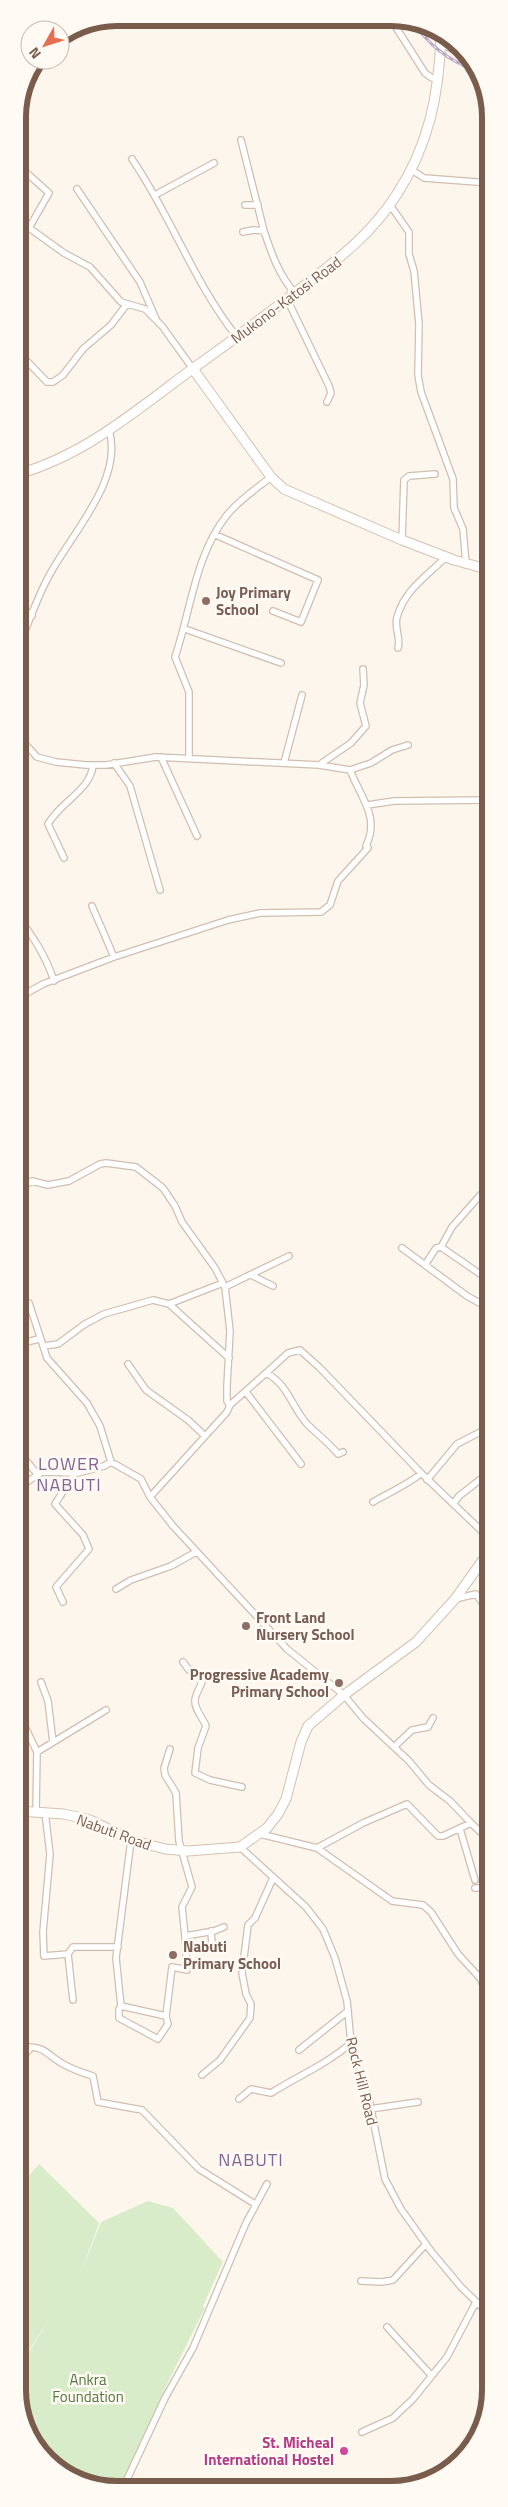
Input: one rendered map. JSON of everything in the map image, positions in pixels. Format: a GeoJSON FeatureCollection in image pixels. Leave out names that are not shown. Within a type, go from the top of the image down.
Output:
{"type":"FeatureCollection","features":[{"type":"Feature","properties":{"kind":"street"},"geometry":{"type":"LineString","coordinates":[[396,26],[425,73],[432,78],[438,78]]}},
{"type":"Feature","properties":{"kind":"street","name":"Mukono-Katosi Road"},"geometry":{"type":"LineString","coordinates":[[26,471],[52,463],[109,430],[237,337],[362,239],[390,205],[412,170],[428,134],[436,99],[441,42]]}},
{"type":"Feature","properties":{"kind":"street"},"geometry":{"type":"LineString","coordinates":[[241,140],[264,231],[329,386],[331,394],[327,402]]}},
{"type":"Feature","properties":{"kind":"street"},"geometry":{"type":"LineString","coordinates":[[132,159],[155,195],[213,304],[237,337]]}},
{"type":"Feature","properties":{"kind":"street"},"geometry":{"type":"LineString","coordinates":[[155,195],[214,163]]}},
{"type":"Feature","properties":{"kind":"street"},"geometry":{"type":"LineString","coordinates":[[412,170],[424,178],[482,182]]}},
{"type":"Feature","properties":{"kind":"street"},"geometry":{"type":"LineString","coordinates":[[29,228],[48,193],[30,175]]}},
{"type":"Feature","properties":{"kind":"street"},"geometry":{"type":"LineString","coordinates":[[77,189],[140,282],[156,321]]}},
{"type":"Feature","properties":{"kind":"street"},"geometry":{"type":"LineString","coordinates":[[245,205],[258,205]]}},
{"type":"Feature","properties":{"kind":"street"},"geometry":{"type":"LineString","coordinates":[[390,205],[410,232],[409,254],[414,271],[419,324],[418,375],[420,392],[453,479],[454,508],[464,529],[466,564]]}},
{"type":"Feature","properties":{"kind":"street"},"geometry":{"type":"LineString","coordinates":[[26,226],[64,253],[90,267],[120,302],[145,309],[193,368],[271,477],[296,496],[402,540],[446,557],[482,568]]}},
{"type":"Feature","properties":{"kind":"street"},"geometry":{"type":"LineString","coordinates":[[243,232],[253,230],[264,231]]}},
{"type":"Feature","properties":{"kind":"street"},"geometry":{"type":"LineString","coordinates":[[26,360],[48,382],[57,380],[83,349],[111,325],[127,304]]}},
{"type":"Feature","properties":{"kind":"street"},"geometry":{"type":"LineString","coordinates":[[26,629],[50,573],[90,511],[101,488],[113,448],[109,430]]}},
{"type":"Feature","properties":{"kind":"street"},"geometry":{"type":"LineString","coordinates":[[402,540],[404,480],[409,476],[435,474]]}},
{"type":"Feature","properties":{"kind":"street"},"geometry":{"type":"LineString","coordinates":[[189,759],[189,692],[175,657],[185,629],[200,567],[224,520],[236,506],[271,477]]}},
{"type":"Feature","properties":{"kind":"street"},"geometry":{"type":"LineString","coordinates":[[216,535],[318,580],[301,622],[273,611]]}},
{"type":"Feature","properties":{"kind":"street"},"geometry":{"type":"LineString","coordinates":[[398,648],[397,617],[404,602],[418,582],[435,569],[446,557]]}},
{"type":"Feature","properties":{"kind":"street"},"geometry":{"type":"LineString","coordinates":[[26,611],[32,616]]}},
{"type":"Feature","properties":{"kind":"street"},"geometry":{"type":"LineString","coordinates":[[185,629],[281,662]]}},
{"type":"Feature","properties":{"kind":"street"},"geometry":{"type":"LineString","coordinates":[[319,765],[351,744],[366,726],[360,703],[364,685],[363,669]]}},
{"type":"Feature","properties":{"kind":"street"},"geometry":{"type":"LineString","coordinates":[[284,763],[302,695]]}},
{"type":"Feature","properties":{"kind":"street"},"geometry":{"type":"LineString","coordinates":[[26,747],[30,752],[43,760],[93,765],[161,757],[319,765],[350,770],[408,745]]}},
{"type":"Feature","properties":{"kind":"street"},"geometry":{"type":"LineString","coordinates":[[161,757],[197,836]]}},
{"type":"Feature","properties":{"kind":"street"},"geometry":{"type":"LineString","coordinates":[[114,763],[130,786],[160,890]]}},
{"type":"Feature","properties":{"kind":"street"},"geometry":{"type":"LineString","coordinates":[[64,858],[48,824],[77,791],[89,782],[93,765]]}},
{"type":"Feature","properties":{"kind":"street"},"geometry":{"type":"LineString","coordinates":[[26,994],[114,957],[228,920],[260,913],[321,912],[330,905],[338,881],[368,848],[366,846],[372,833],[372,824],[367,805],[350,770]]}},
{"type":"Feature","properties":{"kind":"street"},"geometry":{"type":"LineString","coordinates":[[367,805],[394,801],[482,800]]}},
{"type":"Feature","properties":{"kind":"street"},"geometry":{"type":"LineString","coordinates":[[92,906],[114,957]]}},
{"type":"Feature","properties":{"kind":"street"},"geometry":{"type":"LineString","coordinates":[[26,928],[48,963],[54,981]]}},
{"type":"Feature","properties":{"kind":"street"},"geometry":{"type":"LineString","coordinates":[[26,1184],[32,1181],[48,1185],[69,1181],[100,1164],[136,1167],[166,1191],[182,1222],[204,1252],[224,1285],[230,1331],[227,1386],[227,1401],[230,1405]]}},
{"type":"Feature","properties":{"kind":"street"},"geometry":{"type":"LineString","coordinates":[[425,1265],[436,1248],[441,1246],[452,1227],[482,1193]]}},
{"type":"Feature","properties":{"kind":"street"},"geometry":{"type":"LineString","coordinates":[[441,1246],[482,1275]]}},
{"type":"Feature","properties":{"kind":"street"},"geometry":{"type":"LineString","coordinates":[[402,1248],[468,1296],[482,1304]]}},
{"type":"Feature","properties":{"kind":"street"},"geometry":{"type":"LineString","coordinates":[[44,1346],[58,1344],[85,1324],[104,1314],[147,1300],[169,1304],[251,1275],[289,1256]]}},
{"type":"Feature","properties":{"kind":"street"},"geometry":{"type":"LineString","coordinates":[[251,1275],[273,1286]]}},
{"type":"Feature","properties":{"kind":"street"},"geometry":{"type":"LineString","coordinates":[[26,1303],[29,1303],[39,1339],[50,1362],[73,1385],[98,1422],[111,1462],[130,1471],[141,1479],[150,1497],[196,1552],[287,1649],[344,1695],[363,1718],[395,1746],[429,1785],[450,1801],[482,1833]]}},
{"type":"Feature","properties":{"kind":"street"},"geometry":{"type":"LineString","coordinates":[[169,1304],[229,1358]]}},
{"type":"Feature","properties":{"kind":"street"},"geometry":{"type":"LineString","coordinates":[[26,1342],[39,1339]]}},
{"type":"Feature","properties":{"kind":"street"},"geometry":{"type":"LineString","coordinates":[[150,1497],[227,1412],[230,1405],[288,1353],[300,1350],[320,1368],[427,1480],[482,1531]]}},
{"type":"Feature","properties":{"kind":"street"},"geometry":{"type":"LineString","coordinates":[[128,1364],[146,1390],[188,1420],[205,1436]]}},
{"type":"Feature","properties":{"kind":"street"},"geometry":{"type":"LineString","coordinates":[[266,1373],[281,1383],[308,1424],[338,1454],[343,1452]]}},
{"type":"Feature","properties":{"kind":"street"},"geometry":{"type":"LineString","coordinates":[[246,1392],[301,1464]]}},
{"type":"Feature","properties":{"kind":"street"},"geometry":{"type":"LineString","coordinates":[[427,1480],[457,1444],[482,1431]]}},
{"type":"Feature","properties":{"kind":"street"},"geometry":{"type":"LineString","coordinates":[[26,1460],[37,1474]]}},
{"type":"Feature","properties":{"kind":"street"},"geometry":{"type":"LineString","coordinates":[[26,1482],[42,1472],[75,1473],[104,1466],[111,1462]]}},
{"type":"Feature","properties":{"kind":"street"},"geometry":{"type":"LineString","coordinates":[[63,1602],[56,1587],[89,1549],[83,1535],[63,1516],[55,1504],[75,1473]]}},
{"type":"Feature","properties":{"kind":"street"},"geometry":{"type":"LineString","coordinates":[[373,1502],[406,1482],[417,1478],[421,1473]]}},
{"type":"Feature","properties":{"kind":"street"},"geometry":{"type":"LineString","coordinates":[[453,1504],[459,1496],[482,1478]]}},
{"type":"Feature","properties":{"kind":"street"},"geometry":{"type":"LineString","coordinates":[[116,1589],[131,1580],[172,1566],[196,1552]]}},
{"type":"Feature","properties":{"kind":"street"},"geometry":{"type":"LineString","coordinates":[[240,1848],[260,1834],[278,1814],[286,1799],[300,1742],[308,1726],[344,1695],[416,1642],[456,1599],[482,1562]]}},
{"type":"Feature","properties":{"kind":"street"},"geometry":{"type":"LineString","coordinates":[[456,1599],[476,1594],[482,1603]]}},
{"type":"Feature","properties":{"kind":"street"},"geometry":{"type":"LineString","coordinates":[[183,1662],[189,1670],[203,1676],[203,1683],[195,1700],[206,1726],[198,1748],[194,1773],[210,1780],[242,1787]]}},
{"type":"Feature","properties":{"kind":"street"},"geometry":{"type":"LineString","coordinates":[[41,1682],[48,1701],[53,1742]]}},
{"type":"Feature","properties":{"kind":"street"},"geometry":{"type":"LineString","coordinates":[[37,1752],[106,1710]]}},
{"type":"Feature","properties":{"kind":"street"},"geometry":{"type":"LineString","coordinates":[[395,1746],[412,1730],[428,1727],[433,1718]]}},
{"type":"Feature","properties":{"kind":"street"},"geometry":{"type":"LineString","coordinates":[[26,1729],[37,1752],[41,1812],[50,1854],[44,1911],[44,1956],[68,1954]]}},
{"type":"Feature","properties":{"kind":"street"},"geometry":{"type":"LineString","coordinates":[[131,1840],[116,1958],[121,2006],[119,2018],[158,2039],[168,2024],[166,2016],[172,1967],[187,1970],[182,1907],[192,1888],[182,1850],[176,1793],[165,1775],[164,1768],[170,1749]]}},
{"type":"Feature","properties":{"kind":"street"},"geometry":{"type":"LineString","coordinates":[[317,1848],[363,1823],[407,1804],[418,1813],[438,1836],[443,1836],[460,1829],[472,1822]]}},
{"type":"Feature","properties":{"kind":"street","name":"Nabuti Road"},"geometry":{"type":"LineString","coordinates":[[26,1811],[90,1820],[131,1840],[146,1845],[182,1850],[240,1848]]}},
{"type":"Feature","properties":{"kind":"street"},"geometry":{"type":"LineString","coordinates":[[460,1829],[475,1880]]}},
{"type":"Feature","properties":{"kind":"street"},"geometry":{"type":"LineString","coordinates":[[260,1834],[317,1848],[327,1853],[392,1901],[414,1902],[423,1905],[431,1912],[458,1954],[482,1983]]}},
{"type":"Feature","properties":{"kind":"street","name":"Rock Hill Road"},"geometry":{"type":"LineString","coordinates":[[240,1848],[306,1907],[323,1929],[335,1958],[348,2011],[352,2043],[370,2109],[385,2179],[401,2209],[426,2244],[447,2271],[482,2308]]}},
{"type":"Feature","properties":{"kind":"street"},"geometry":{"type":"LineString","coordinates":[[202,2075],[224,2056],[250,2018],[251,2004],[246,1994],[242,1973],[246,1935],[248,1925],[255,1918],[273,1878]]}},
{"type":"Feature","properties":{"kind":"street"},"geometry":{"type":"LineString","coordinates":[[475,1888],[482,1888]]}},
{"type":"Feature","properties":{"kind":"street"},"geometry":{"type":"LineString","coordinates":[[185,1936],[224,1927]]}},
{"type":"Feature","properties":{"kind":"street"},"geometry":{"type":"LineString","coordinates":[[211,1931],[212,1944]]}},
{"type":"Feature","properties":{"kind":"street"},"geometry":{"type":"LineString","coordinates":[[73,2000],[68,1954],[73,1947],[118,1947]]}},
{"type":"Feature","properties":{"kind":"street"},"geometry":{"type":"LineString","coordinates":[[121,2006],[166,2016]]}},
{"type":"Feature","properties":{"kind":"street"},"geometry":{"type":"LineString","coordinates":[[299,2050],[348,2011]]}},
{"type":"Feature","properties":{"kind":"street"},"geometry":{"type":"LineString","coordinates":[[239,2098],[251,2089],[271,2093],[301,2074],[331,2060],[352,2043]]}},
{"type":"Feature","properties":{"kind":"street"},"geometry":{"type":"LineString","coordinates":[[26,2053],[29,2050],[28,2047],[36,2047],[44,2050],[62,2064],[93,2076],[98,2102],[142,2110],[199,2169],[255,2204]]}},
{"type":"Feature","properties":{"kind":"street"},"geometry":{"type":"LineString","coordinates":[[370,2109],[418,2102]]}},
{"type":"Feature","properties":{"kind":"street"},"geometry":{"type":"LineString","coordinates":[[126,2481],[165,2398],[193,2348],[255,2204],[267,2184]]}},
{"type":"Feature","properties":{"kind":"street"},"geometry":{"type":"LineString","coordinates":[[361,2281],[382,2282],[393,2280],[426,2244]]}},
{"type":"Feature","properties":{"kind":"street"},"geometry":{"type":"LineString","coordinates":[[362,2432],[382,2424],[403,2409],[447,2357],[476,2302]]}},
{"type":"Feature","properties":{"kind":"street"},"geometry":{"type":"LineString","coordinates":[[387,2327],[431,2375]]}},
{"type":"Feature","properties":{"kind":"green space","name":"Ankra Foundation"},"geometry":{"type":"Polygon","coordinates":[[[39,2164],[99,2223],[81,2273],[101,2222],[148,2201],[173,2208],[223,2262],[203,2306],[205,2308],[122,2481],[111,2481],[88,2476],[62,2462],[49,2450],[42,2440],[29,2413],[26,2390],[26,2356],[49,2320],[26,2354],[26,2179],[39,2164]]]}},
{"type":"Feature","properties":{"kind":"railway"},"geometry":{"type":"LineString","coordinates":[[419,31],[431,44],[466,67]]}},
{"type":"Feature","properties":{"kind":"place","name":"Joy Primary School"},"geometry":{"type":"Point","coordinates":[206,601]}},
{"type":"Feature","properties":{"kind":"place","name":"Front Land Nursery School"},"geometry":{"type":"Point","coordinates":[246,1626]}},
{"type":"Feature","properties":{"kind":"place","name":"Progressive Academy Primary School"},"geometry":{"type":"Point","coordinates":[339,1683]}},
{"type":"Feature","properties":{"kind":"place","name":"Nabuti Primary School"},"geometry":{"type":"Point","coordinates":[173,1955]}},
{"type":"Feature","properties":{"kind":"place","name":"St. Micheal International Hostel"},"geometry":{"type":"Point","coordinates":[344,2451]}},
{"type":"Feature","properties":{"kind":"district","name":"LOWER NABUTI"},"geometry":{"type":"Point","coordinates":[69,1474]}},
{"type":"Feature","properties":{"kind":"district","name":"NABUTI"},"geometry":{"type":"Point","coordinates":[251,2159]}}]}
